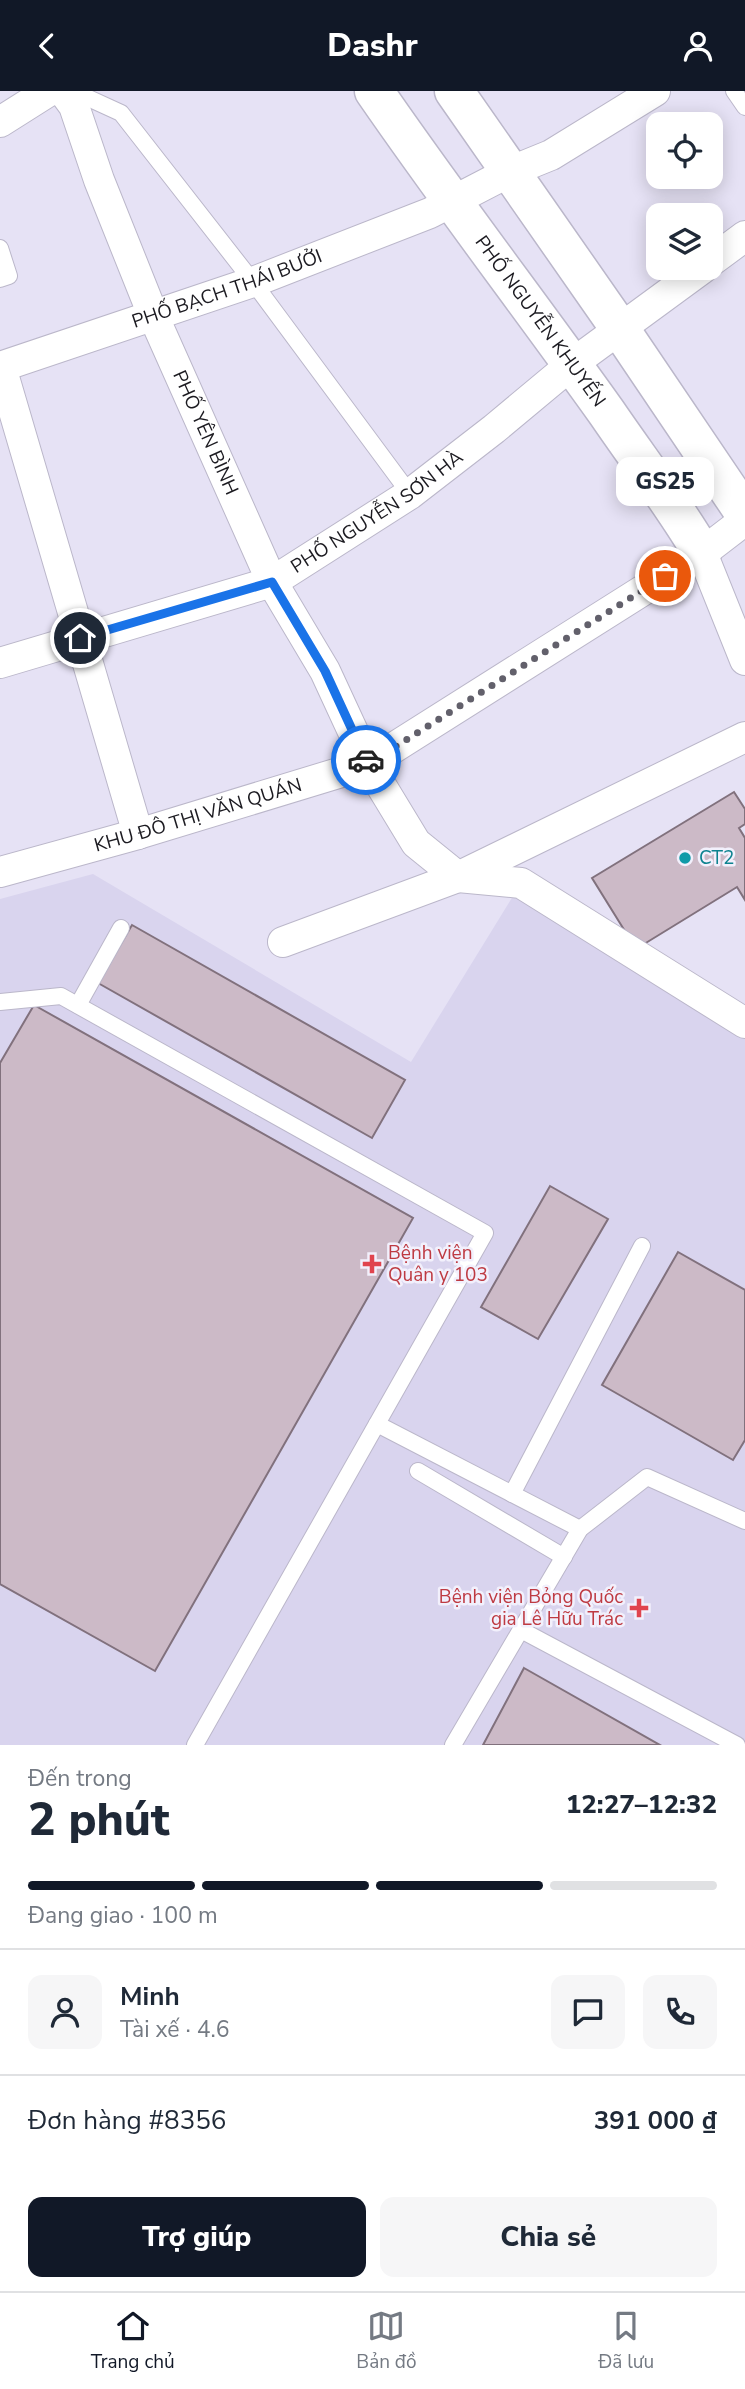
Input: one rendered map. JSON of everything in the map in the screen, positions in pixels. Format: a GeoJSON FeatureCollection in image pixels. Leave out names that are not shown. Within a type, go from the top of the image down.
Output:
{"type":"FeatureCollection","features":[{"type":"Feature","properties":{"kind":"street"},"geometry":{"type":"LineString","coordinates":[[0,122],[49,91]]}},
{"type":"Feature","properties":{"kind":"street","name":"PHỐ YÊN BÌNH"},"geometry":{"type":"LineString","coordinates":[[63,91],[74,106],[99,180],[153,315],[272,582],[325,671],[368,764],[416,843],[458,877]]}},
{"type":"Feature","properties":{"kind":"street","name":"PHỐ NGUYỄN KHUYẾN"},"geometry":{"type":"LineString","coordinates":[[374,91],[685,524],[702,553]]}},
{"type":"Feature","properties":{"kind":"street"},"geometry":{"type":"LineString","coordinates":[[454,91],[745,514]]}},
{"type":"Feature","properties":{"kind":"street","name":"PHỐ BẠCH THÁI BƯỞI"},"geometry":{"type":"LineString","coordinates":[[0,367],[253,282],[452,203],[509,172],[551,155],[655,91]]}},
{"type":"Feature","properties":{"kind":"street"},"geometry":{"type":"LineString","coordinates":[[723,252],[745,236]]}},
{"type":"Feature","properties":{"kind":"street","name":"PHỐ NGUYỄN SƠN HÀ"},"geometry":{"type":"LineString","coordinates":[[0,663],[272,582],[410,494],[572,365],[687,280]]}},
{"type":"Feature","properties":{"kind":"street"},"geometry":{"type":"LineString","coordinates":[[0,367],[138,834]]}},
{"type":"Feature","properties":{"kind":"street","name":"KHU ĐÔ THỊ VĂN QUÁN"},"geometry":{"type":"LineString","coordinates":[[0,872],[138,834],[368,764],[702,553],[745,520]]}},
{"type":"Feature","properties":{"kind":"street"},"geometry":{"type":"LineString","coordinates":[[702,553],[745,660]]}},
{"type":"Feature","properties":{"kind":"street"},"geometry":{"type":"LineString","coordinates":[[284,942],[458,877],[745,737]]}},
{"type":"Feature","properties":{"kind":"street"},"geometry":{"type":"LineString","coordinates":[[458,877],[521,883],[745,1023]]}},
{"type":"Feature","properties":{"kind":"lane"},"geometry":{"type":"LineString","coordinates":[[73,91],[121,113],[253,282],[410,494]]}},
{"type":"Feature","properties":{"kind":"lane"},"geometry":{"type":"LineString","coordinates":[[734,91],[745,107]]}},
{"type":"Feature","properties":{"kind":"lane"},"geometry":{"type":"LineString","coordinates":[[0,247],[9,276],[0,279]]}},
{"type":"Feature","properties":{"kind":"lane"},"geometry":{"type":"LineString","coordinates":[[78,1005],[121,928]]}},
{"type":"Feature","properties":{"kind":"lane"},"geometry":{"type":"LineString","coordinates":[[0,1002],[61,996],[485,1233],[195,1745]]}},
{"type":"Feature","properties":{"kind":"lane"},"geometry":{"type":"LineString","coordinates":[[512,1494],[642,1246]]}},
{"type":"Feature","properties":{"kind":"lane"},"geometry":{"type":"LineString","coordinates":[[377,1425],[580,1529]]}},
{"type":"Feature","properties":{"kind":"lane"},"geometry":{"type":"LineString","coordinates":[[418,1471],[564,1557]]}},
{"type":"Feature","properties":{"kind":"lane"},"geometry":{"type":"LineString","coordinates":[[453,1745],[580,1529],[648,1477],[745,1521]]}},
{"type":"Feature","properties":{"kind":"lane"},"geometry":{"type":"LineString","coordinates":[[521,1630],[737,1745]]}},
{"type":"Feature","properties":{"kind":"shaded area","name":"Bệnh viện Quân y 103"},"geometry":{"type":"Polygon","coordinates":[[[93,874],[411,1062],[521,883],[745,1023],[745,1745],[0,1745],[0,899],[93,874]]]}},
{"type":"Feature","properties":{"kind":"building","name":"CT2"},"geometry":{"type":"Polygon","coordinates":[[[734,792],[745,809],[745,824],[739,828],[745,838],[745,900],[737,887],[636,949],[592,878],[734,792]]]}},
{"type":"Feature","properties":{"kind":"building"},"geometry":{"type":"Polygon","coordinates":[[[132,925],[405,1080],[372,1138],[98,983],[132,925]]]}},
{"type":"Feature","properties":{"kind":"building"},"geometry":{"type":"Polygon","coordinates":[[[34,1005],[413,1218],[155,1671],[0,1584],[0,1063],[34,1005]]]}},
{"type":"Feature","properties":{"kind":"building"},"geometry":{"type":"Polygon","coordinates":[[[550,1186],[608,1219],[538,1339],[481,1307],[550,1186]]]}},
{"type":"Feature","properties":{"kind":"building"},"geometry":{"type":"Polygon","coordinates":[[[678,1252],[745,1290],[745,1440],[733,1460],[602,1385],[678,1252]]]}},
{"type":"Feature","properties":{"kind":"building"},"geometry":{"type":"Polygon","coordinates":[[[524,1668],[660,1745],[483,1745],[524,1668]]]}},
{"type":"Feature","properties":{"kind":"way so far"},"geometry":{"type":"LineString","coordinates":[[366,760],[368,764],[665,576]]}},
{"type":"Feature","properties":{"kind":"place","name":"GS25"},"geometry":{"type":"Point","coordinates":[665,576]}},
{"type":"Feature","properties":{"kind":"place","name":"CT2"},"geometry":{"type":"Point","coordinates":[685,858]}},
{"type":"Feature","properties":{"kind":"place","name":"Bệnh viện Quân y 103"},"geometry":{"type":"Point","coordinates":[372,1264]}},
{"type":"Feature","properties":{"kind":"place","name":"Bệnh viện Bỏng Quốc gia Lê Hữu Trác"},"geometry":{"type":"Point","coordinates":[639,1608]}},
{"type":"Feature","properties":{"kind":"route"},"geometry":{"type":"LineString","coordinates":[[80,638],[272,582],[325,671],[366,760]]}}]}
